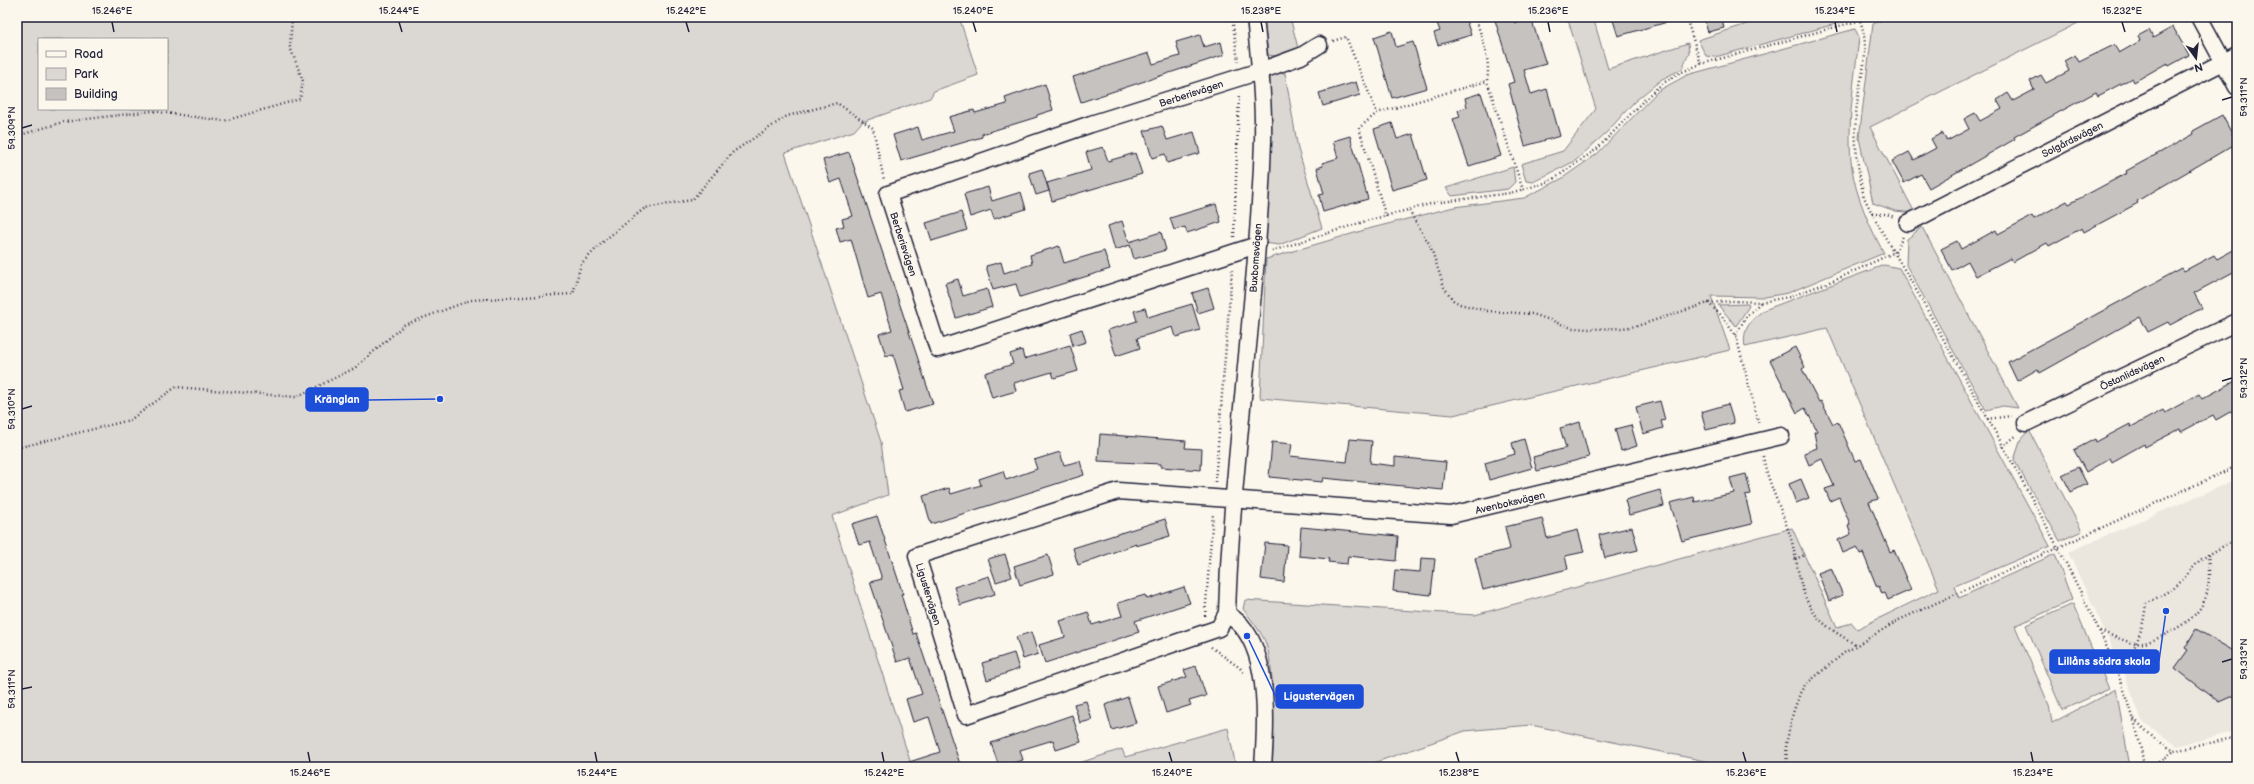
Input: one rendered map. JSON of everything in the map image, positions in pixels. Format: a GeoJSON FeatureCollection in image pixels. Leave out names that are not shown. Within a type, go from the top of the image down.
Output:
{"type":"FeatureCollection","features":[{"type":"Feature","properties":{"kind":"street","name":"Buxbomsvägen"},"geometry":{"type":"LineString","coordinates":[[1234,498],[1256,251],[1263,140],[1260,71],[1255,17]]}},
{"type":"Feature","properties":{"kind":"street"},"geometry":{"type":"LineString","coordinates":[[2199,17],[2222,62],[2237,87]]}},
{"type":"Feature","properties":{"kind":"street","name":"Berberisvägen"},"geometry":{"type":"LineString","coordinates":[[1256,251],[1233,253],[938,349],[888,194],[1091,124],[1260,71],[1301,56],[1320,45]]}},
{"type":"Feature","properties":{"kind":"street","name":"Solgårdsvägen"},"geometry":{"type":"LineString","coordinates":[[1908,224],[2237,55]]}},
{"type":"Feature","properties":{"kind":"street","name":"Östanlidsvägen"},"geometry":{"type":"LineString","coordinates":[[2026,423],[2237,322]]}},
{"type":"Feature","properties":{"kind":"street","name":"Avenboksvägen"},"geometry":{"type":"LineString","coordinates":[[1234,498],[1451,515],[1512,502],[1781,436]]}},
{"type":"Feature","properties":{"kind":"street","name":"Ligustervägen"},"geometry":{"type":"LineString","coordinates":[[1227,613],[1219,628],[966,715],[917,556],[1118,491],[1234,498]]}},
{"type":"Feature","properties":{"kind":"street"},"geometry":{"type":"LineString","coordinates":[[1234,498],[1227,613],[1241,625],[1255,650],[1263,680],[1265,738],[1263,767]]}},
{"type":"Feature","properties":{"kind":"path"},"geometry":{"type":"LineString","coordinates":[[17,136],[63,122],[152,111],[224,121],[300,99],[303,81],[290,47],[292,17]]}},
{"type":"Feature","properties":{"kind":"path"},"geometry":{"type":"LineString","coordinates":[[1232,17],[1239,67]]}},
{"type":"Feature","properties":{"kind":"path"},"geometry":{"type":"LineString","coordinates":[[1475,17],[1486,52],[1489,70],[1487,81],[1523,190]]}},
{"type":"Feature","properties":{"kind":"path"},"geometry":{"type":"LineString","coordinates":[[1686,17],[1701,64]]}},
{"type":"Feature","properties":{"kind":"path"},"geometry":{"type":"LineString","coordinates":[[1859,17],[1863,31],[1865,66],[1857,103],[1855,136],[1861,183],[1872,214],[1895,252],[1987,418],[2100,630],[2140,738],[2144,767]]}},
{"type":"Feature","properties":{"kind":"path"},"geometry":{"type":"LineString","coordinates":[[1256,251],[1450,200],[1523,190],[1552,180],[1581,162],[1597,149],[1662,84],[1677,74],[1701,64],[1872,17]]}},
{"type":"Feature","properties":{"kind":"path"},"geometry":{"type":"LineString","coordinates":[[1320,45],[1346,37],[1377,113]]}},
{"type":"Feature","properties":{"kind":"path"},"geometry":{"type":"LineString","coordinates":[[1386,216],[1359,128],[1377,113],[1487,81]]}},
{"type":"Feature","properties":{"kind":"path"},"geometry":{"type":"LineString","coordinates":[[1215,488],[1233,253],[1239,92]]}},
{"type":"Feature","properties":{"kind":"path"},"geometry":{"type":"LineString","coordinates":[[17,448],[130,420],[176,387],[296,397],[355,368],[404,325],[472,300],[573,294],[581,264],[606,239],[645,208],[692,200],[733,152],[787,116],[837,103],[873,128],[888,194]]}},
{"type":"Feature","properties":{"kind":"path"},"geometry":{"type":"LineString","coordinates":[[1409,211],[1430,244],[1448,294],[1460,304],[1487,311],[1533,314],[1572,328],[1608,329],[1637,326],[1708,303],[1732,300],[1761,302],[1788,297],[1835,280],[1895,252],[1900,245],[1908,224],[1887,214],[1872,214]]}},
{"type":"Feature","properties":{"kind":"path"},"geometry":{"type":"LineString","coordinates":[[1736,336],[1745,318],[1761,302]]}},
{"type":"Feature","properties":{"kind":"path"},"geometry":{"type":"LineString","coordinates":[[1708,303],[1721,314],[1736,336],[1758,418],[1760,442],[1770,484],[1789,533],[1803,593],[1815,614],[1856,645]]}},
{"type":"Feature","properties":{"kind":"path"},"geometry":{"type":"LineString","coordinates":[[1987,418],[2010,415],[2026,423]]}},
{"type":"Feature","properties":{"kind":"path"},"geometry":{"type":"LineString","coordinates":[[1787,767],[1786,744],[1800,693],[1805,685],[1856,645],[1899,620],[2058,549],[2237,466]]}},
{"type":"Feature","properties":{"kind":"path"},"geometry":{"type":"LineString","coordinates":[[2117,673],[2130,658],[2136,644],[2143,627],[2146,604],[2176,587],[2200,560],[2208,554],[2237,538]]}},
{"type":"Feature","properties":{"kind":"path"},"geometry":{"type":"LineString","coordinates":[[2100,630],[2136,644],[2158,638],[2186,624],[2206,599],[2210,581],[2208,554]]}},
{"type":"Feature","properties":{"kind":"path"},"geometry":{"type":"LineString","coordinates":[[1796,558],[1804,555]]}},
{"type":"Feature","properties":{"kind":"path"},"geometry":{"type":"LineString","coordinates":[[2133,718],[2155,739],[2174,751]]}},
{"type":"Feature","properties":{"kind":"path"},"geometry":{"type":"LineString","coordinates":[[2153,767],[2174,751],[2237,737]]}},
{"type":"Feature","properties":{"kind":"shaded area"},"geometry":{"type":"Polygon","coordinates":[[[2237,479],[2237,731],[2177,746],[2142,721],[2123,670],[2068,552],[2237,479]]]}},
{"type":"Feature","properties":{"kind":"green space"},"geometry":{"type":"Polygon","coordinates":[[[17,17],[959,17],[978,75],[934,91],[930,98],[862,122],[854,131],[785,153],[881,442],[888,495],[832,516],[912,767],[17,767],[17,17]]]}},
{"type":"Feature","properties":{"kind":"green space"},"geometry":{"type":"Polygon","coordinates":[[[1264,17],[1290,17],[1298,48],[1275,56],[1268,55],[1264,17]]]}},
{"type":"Feature","properties":{"kind":"green space"},"geometry":{"type":"Polygon","coordinates":[[[1567,17],[1593,17],[1608,69],[1688,43],[1689,53],[1682,69],[1662,79],[1634,102],[1607,132],[1575,161],[1533,182],[1526,181],[1521,164],[1563,151],[1596,109],[1567,17]]]}},
{"type":"Feature","properties":{"kind":"green space"},"geometry":{"type":"Polygon","coordinates":[[[1768,17],[1852,17],[1850,20],[1715,57],[1706,56],[1698,40],[1768,17]]]}},
{"type":"Feature","properties":{"kind":"green space"},"geometry":{"type":"Polygon","coordinates":[[[1889,17],[2090,17],[1870,127],[1915,213],[1895,211],[1873,203],[1859,138],[1873,24],[1889,17]]]}},
{"type":"Feature","properties":{"kind":"green space"},"geometry":{"type":"Polygon","coordinates":[[[1855,29],[1859,37],[1853,85],[1850,136],[1852,168],[1856,189],[1864,212],[1884,253],[1788,293],[1765,297],[1711,296],[1730,350],[1453,415],[1260,398],[1266,259],[1368,229],[1454,207],[1524,198],[1561,179],[1597,154],[1658,91],[1687,75],[1855,29]]]}},
{"type":"Feature","properties":{"kind":"green space"},"geometry":{"type":"Polygon","coordinates":[[[1285,73],[1298,149],[1322,228],[1279,245],[1264,243],[1270,74],[1285,73]]]}},
{"type":"Feature","properties":{"kind":"green space"},"geometry":{"type":"Polygon","coordinates":[[[1513,167],[1515,182],[1508,189],[1452,196],[1446,188],[1513,167]]]}},
{"type":"Feature","properties":{"kind":"green space"},"geometry":{"type":"Polygon","coordinates":[[[1922,227],[2018,408],[2003,406],[1986,410],[1906,265],[1907,239],[1922,227]]]}},
{"type":"Feature","properties":{"kind":"green space"},"geometry":{"type":"Polygon","coordinates":[[[1884,265],[1899,268],[2050,546],[1955,586],[1959,598],[2055,554],[2072,600],[2015,626],[2049,705],[2052,723],[2116,689],[2130,767],[1734,767],[1531,725],[1465,731],[1362,767],[1272,767],[1274,720],[1271,666],[1264,639],[1243,609],[1245,600],[1475,615],[1792,528],[1837,627],[1852,623],[1857,629],[1939,589],[1827,328],[1745,347],[1744,341],[1748,326],[1764,310],[1884,265]]]}},
{"type":"Feature","properties":{"kind":"green space"},"geometry":{"type":"Polygon","coordinates":[[[1748,304],[1749,306],[1736,326],[1718,305],[1748,304]]]}},
{"type":"Feature","properties":{"kind":"green space"},"geometry":{"type":"Polygon","coordinates":[[[2029,430],[2082,531],[2060,541],[2014,460],[2021,439],[2029,430]]]}},
{"type":"Feature","properties":{"kind":"green space"},"geometry":{"type":"Polygon","coordinates":[[[2073,604],[2109,689],[2062,710],[2026,625],[2073,604]]]}},
{"type":"Feature","properties":{"kind":"green space"},"geometry":{"type":"Polygon","coordinates":[[[1228,728],[1236,767],[1067,767],[1122,749],[1125,757],[1228,728]]]}},
{"type":"Feature","properties":{"kind":"building"},"geometry":{"type":"Polygon","coordinates":[[[1448,17],[1465,17],[1471,35],[1438,45],[1434,33],[1440,31],[1437,23],[1448,20],[1448,17]]]}},
{"type":"Feature","properties":{"kind":"building"},"geometry":{"type":"Polygon","coordinates":[[[1494,17],[1514,17],[1515,23],[1531,18],[1546,64],[1524,70],[1531,94],[1547,89],[1560,136],[1525,146],[1508,84],[1514,82],[1494,17]]]}},
{"type":"Feature","properties":{"kind":"building"},"geometry":{"type":"Polygon","coordinates":[[[1612,17],[1670,17],[1671,21],[1618,36],[1612,17]]]}},
{"type":"Feature","properties":{"kind":"building"},"geometry":{"type":"Polygon","coordinates":[[[1703,17],[1721,17],[1724,28],[1708,32],[1703,17]]]}},
{"type":"Feature","properties":{"kind":"building"},"geometry":{"type":"Polygon","coordinates":[[[2173,27],[2189,55],[2169,66],[2167,63],[2134,82],[2132,78],[2098,96],[2096,92],[2014,137],[2015,139],[1929,188],[1921,174],[1904,183],[1892,161],[1909,152],[1914,160],[1936,148],[1931,139],[1942,133],[1947,141],[1969,129],[1964,119],[1975,113],[1980,121],[2002,109],[1997,100],[2008,93],[2013,101],[2034,90],[2030,81],[2041,75],[2046,83],[2069,71],[2064,61],[2075,55],[2079,62],[2114,45],[2119,53],[2140,41],[2138,36],[2149,30],[2153,38],[2173,27]]]}},
{"type":"Feature","properties":{"kind":"building"},"geometry":{"type":"Polygon","coordinates":[[[1392,31],[1396,47],[1413,42],[1427,88],[1392,98],[1374,37],[1392,31]]]}},
{"type":"Feature","properties":{"kind":"building"},"geometry":{"type":"Polygon","coordinates":[[[1200,35],[1204,47],[1221,42],[1224,55],[1081,102],[1073,77],[1149,53],[1153,64],[1180,56],[1176,42],[1200,35]]]}},
{"type":"Feature","properties":{"kind":"building"},"geometry":{"type":"Polygon","coordinates":[[[1356,82],[1360,95],[1323,106],[1319,93],[1356,82]]]}},
{"type":"Feature","properties":{"kind":"building"},"geometry":{"type":"Polygon","coordinates":[[[1045,84],[1053,110],[1037,115],[1037,117],[982,134],[982,137],[901,161],[893,135],[918,127],[922,140],[954,131],[949,117],[974,110],[975,113],[1007,104],[1005,98],[1045,84]]]}},
{"type":"Feature","properties":{"kind":"building"},"geometry":{"type":"Polygon","coordinates":[[[1481,93],[1501,156],[1469,166],[1453,119],[1460,117],[1458,110],[1467,107],[1465,98],[1481,93]]]}},
{"type":"Feature","properties":{"kind":"building"},"geometry":{"type":"Polygon","coordinates":[[[2222,115],[2237,143],[2137,201],[2138,203],[2084,232],[2082,228],[2049,246],[2047,243],[2013,262],[2011,258],[1976,276],[1968,261],[1952,270],[1941,249],[1957,241],[1961,249],[1996,230],[1998,234],[2032,216],[2034,219],[2067,201],[2069,204],[2127,173],[2126,171],[2194,134],[2193,131],[2222,115]]]}},
{"type":"Feature","properties":{"kind":"building"},"geometry":{"type":"Polygon","coordinates":[[[1392,123],[1397,139],[1413,134],[1427,180],[1392,190],[1374,129],[1392,123]]]}},
{"type":"Feature","properties":{"kind":"building"},"geometry":{"type":"Polygon","coordinates":[[[1162,126],[1167,140],[1194,132],[1200,153],[1167,163],[1165,154],[1152,158],[1144,131],[1162,126]]]}},
{"type":"Feature","properties":{"kind":"building"},"geometry":{"type":"Polygon","coordinates":[[[1350,136],[1368,199],[1323,212],[1319,195],[1324,194],[1317,168],[1323,166],[1322,163],[1338,158],[1333,141],[1350,136]]]}},
{"type":"Feature","properties":{"kind":"building"},"geometry":{"type":"Polygon","coordinates":[[[1103,147],[1108,161],[1135,153],[1142,174],[1052,201],[1047,183],[1091,170],[1086,152],[1103,147]]]}},
{"type":"Feature","properties":{"kind":"building"},"geometry":{"type":"Polygon","coordinates":[[[849,152],[933,404],[905,412],[899,391],[904,390],[893,354],[886,356],[879,334],[892,330],[881,294],[868,298],[851,239],[840,242],[836,228],[844,226],[842,219],[853,216],[841,179],[830,183],[823,160],[849,152]]]}},
{"type":"Feature","properties":{"kind":"building"},"geometry":{"type":"Polygon","coordinates":[[[1042,169],[1049,191],[1036,195],[1029,173],[1042,169]]]}},
{"type":"Feature","properties":{"kind":"building"},"geometry":{"type":"Polygon","coordinates":[[[988,187],[992,201],[1021,192],[1026,209],[994,219],[991,210],[970,217],[964,194],[988,187]]]}},
{"type":"Feature","properties":{"kind":"building"},"geometry":{"type":"Polygon","coordinates":[[[1216,204],[1221,222],[1187,233],[1185,227],[1174,230],[1170,218],[1216,204]]]}},
{"type":"Feature","properties":{"kind":"building"},"geometry":{"type":"Polygon","coordinates":[[[961,212],[967,230],[932,241],[926,223],[961,212]]]}},
{"type":"Feature","properties":{"kind":"building"},"geometry":{"type":"Polygon","coordinates":[[[1122,221],[1129,242],[1161,232],[1166,250],[1134,259],[1130,245],[1115,250],[1108,226],[1122,221]]]}},
{"type":"Feature","properties":{"kind":"building"},"geometry":{"type":"Polygon","coordinates":[[[1059,246],[1064,263],[1104,251],[1110,269],[1020,297],[1016,284],[993,290],[986,266],[1001,262],[1004,273],[1032,264],[1030,255],[1059,246]]]}},
{"type":"Feature","properties":{"kind":"building"},"geometry":{"type":"Polygon","coordinates":[[[2237,248],[2237,270],[2194,293],[2202,308],[2170,325],[2168,322],[2148,332],[2140,317],[2040,373],[2038,369],[2017,381],[2008,362],[2182,268],[2184,271],[2214,255],[2217,259],[2237,248]]]}},
{"type":"Feature","properties":{"kind":"building"},"geometry":{"type":"Polygon","coordinates":[[[958,279],[963,296],[987,289],[992,307],[956,318],[945,283],[958,279]]]}},
{"type":"Feature","properties":{"kind":"building"},"geometry":{"type":"Polygon","coordinates":[[[1208,288],[1214,308],[1198,313],[1192,293],[1208,288]]]}},
{"type":"Feature","properties":{"kind":"building"},"geometry":{"type":"Polygon","coordinates":[[[1192,304],[1200,330],[1176,337],[1173,327],[1137,338],[1140,348],[1116,356],[1108,330],[1137,321],[1134,311],[1145,308],[1148,317],[1192,304]]]}},
{"type":"Feature","properties":{"kind":"building"},"geometry":{"type":"Polygon","coordinates":[[[1082,329],[1086,342],[1073,346],[1070,333],[1082,329]]]}},
{"type":"Feature","properties":{"kind":"building"},"geometry":{"type":"Polygon","coordinates":[[[1070,345],[1078,371],[1054,378],[1052,372],[1014,383],[1016,391],[992,398],[985,373],[1013,364],[1010,354],[1022,350],[1024,359],[1070,345]]]}},
{"type":"Feature","properties":{"kind":"building"},"geometry":{"type":"Polygon","coordinates":[[[1795,347],[1805,367],[1802,369],[1819,402],[1821,401],[1833,424],[1838,422],[1855,461],[1861,459],[1878,499],[1869,502],[1890,552],[1894,550],[1911,590],[1888,600],[1885,593],[1882,594],[1879,586],[1877,587],[1863,553],[1860,554],[1857,547],[1843,553],[1838,540],[1851,534],[1848,525],[1850,524],[1839,497],[1830,501],[1825,489],[1834,486],[1822,459],[1809,465],[1804,453],[1817,448],[1814,432],[1817,431],[1805,408],[1797,413],[1770,360],[1795,347]]]}},
{"type":"Feature","properties":{"kind":"building"},"geometry":{"type":"Polygon","coordinates":[[[2237,380],[2237,408],[2216,420],[2213,415],[2181,432],[2180,429],[2145,447],[2144,444],[2112,462],[2110,458],[2086,472],[2074,450],[2095,439],[2096,442],[2130,424],[2131,427],[2163,410],[2165,413],[2199,394],[2202,399],[2237,380]]]}},
{"type":"Feature","properties":{"kind":"building"},"geometry":{"type":"Polygon","coordinates":[[[1660,401],[1665,420],[1661,421],[1663,428],[1643,434],[1636,407],[1660,401]]]}},
{"type":"Feature","properties":{"kind":"building"},"geometry":{"type":"Polygon","coordinates":[[[1728,404],[1734,423],[1706,430],[1701,412],[1728,404]]]}},
{"type":"Feature","properties":{"kind":"building"},"geometry":{"type":"Polygon","coordinates":[[[1580,422],[1589,457],[1537,471],[1533,457],[1566,448],[1560,428],[1580,422]]]}},
{"type":"Feature","properties":{"kind":"building"},"geometry":{"type":"Polygon","coordinates":[[[1631,425],[1637,446],[1621,451],[1615,429],[1631,425]]]}},
{"type":"Feature","properties":{"kind":"building"},"geometry":{"type":"Polygon","coordinates":[[[1100,434],[1186,441],[1185,448],[1202,449],[1201,470],[1161,467],[1161,464],[1098,461],[1100,434]]]}},
{"type":"Feature","properties":{"kind":"building"},"geometry":{"type":"Polygon","coordinates":[[[1350,439],[1372,441],[1370,463],[1395,466],[1395,457],[1446,462],[1443,490],[1323,478],[1322,482],[1269,477],[1272,442],[1292,444],[1290,456],[1347,462],[1350,439]]]}},
{"type":"Feature","properties":{"kind":"building"},"geometry":{"type":"Polygon","coordinates":[[[1524,439],[1532,468],[1489,480],[1485,463],[1515,454],[1512,443],[1524,439]]]}},
{"type":"Feature","properties":{"kind":"building"},"geometry":{"type":"Polygon","coordinates":[[[1060,452],[1064,465],[1080,461],[1084,475],[931,524],[923,496],[949,488],[951,494],[981,485],[979,479],[1003,471],[1006,480],[1037,469],[1034,460],[1060,452]]]}},
{"type":"Feature","properties":{"kind":"building"},"geometry":{"type":"Polygon","coordinates":[[[2078,467],[2087,484],[2071,492],[2062,475],[2078,467]]]}},
{"type":"Feature","properties":{"kind":"building"},"geometry":{"type":"Polygon","coordinates":[[[1746,474],[1751,494],[1745,495],[1752,524],[1682,541],[1670,503],[1694,497],[1695,502],[1734,493],[1730,478],[1746,474]]]}},
{"type":"Feature","properties":{"kind":"building"},"geometry":{"type":"Polygon","coordinates":[[[1801,479],[1809,498],[1796,503],[1789,484],[1801,479]]]}},
{"type":"Feature","properties":{"kind":"building"},"geometry":{"type":"Polygon","coordinates":[[[1660,490],[1664,506],[1629,515],[1625,500],[1660,490]]]}},
{"type":"Feature","properties":{"kind":"building"},"geometry":{"type":"Polygon","coordinates":[[[877,516],[903,594],[901,594],[913,634],[916,633],[961,767],[904,767],[903,764],[940,752],[929,717],[913,722],[906,699],[922,694],[910,658],[897,662],[870,582],[882,579],[870,542],[859,545],[852,524],[877,516]]]}},
{"type":"Feature","properties":{"kind":"building"},"geometry":{"type":"Polygon","coordinates":[[[1542,518],[1547,538],[1578,530],[1584,552],[1565,556],[1568,569],[1483,590],[1475,558],[1510,549],[1505,527],[1542,518]]]}},
{"type":"Feature","properties":{"kind":"building"},"geometry":{"type":"Polygon","coordinates":[[[1165,519],[1170,536],[1136,546],[1136,544],[1078,565],[1073,548],[1165,519]]]}},
{"type":"Feature","properties":{"kind":"building"},"geometry":{"type":"Polygon","coordinates":[[[1301,527],[1398,536],[1396,561],[1348,556],[1347,564],[1328,562],[1329,559],[1299,556],[1301,527]]]}},
{"type":"Feature","properties":{"kind":"building"},"geometry":{"type":"Polygon","coordinates":[[[1632,527],[1638,550],[1605,558],[1599,535],[1632,527]]]}},
{"type":"Feature","properties":{"kind":"building"},"geometry":{"type":"Polygon","coordinates":[[[1265,543],[1287,545],[1284,582],[1261,579],[1265,543]]]}},
{"type":"Feature","properties":{"kind":"building"},"geometry":{"type":"Polygon","coordinates":[[[1005,554],[1012,577],[996,582],[988,559],[1005,554]]]}},
{"type":"Feature","properties":{"kind":"building"},"geometry":{"type":"Polygon","coordinates":[[[1048,555],[1054,574],[1020,585],[1014,566],[1048,555]]]}},
{"type":"Feature","properties":{"kind":"building"},"geometry":{"type":"Polygon","coordinates":[[[1421,558],[1435,559],[1431,595],[1393,591],[1395,570],[1420,572],[1421,558]]]}},
{"type":"Feature","properties":{"kind":"building"},"geometry":{"type":"Polygon","coordinates":[[[1831,568],[1843,595],[1829,601],[1818,573],[1831,568]]]}},
{"type":"Feature","properties":{"kind":"building"},"geometry":{"type":"Polygon","coordinates":[[[989,576],[995,594],[960,605],[954,587],[989,576]]]}},
{"type":"Feature","properties":{"kind":"building"},"geometry":{"type":"Polygon","coordinates":[[[1184,587],[1190,603],[1135,621],[1139,632],[1045,663],[1039,645],[1065,637],[1060,621],[1088,612],[1092,625],[1122,616],[1118,603],[1145,595],[1147,599],[1184,587]]]}},
{"type":"Feature","properties":{"kind":"building"},"geometry":{"type":"Polygon","coordinates":[[[2196,629],[2237,653],[2237,694],[2219,702],[2175,668],[2188,650],[2185,648],[2196,629]]]}},
{"type":"Feature","properties":{"kind":"building"},"geometry":{"type":"Polygon","coordinates":[[[1031,632],[1038,654],[1023,659],[1016,637],[1031,632]]]}},
{"type":"Feature","properties":{"kind":"building"},"geometry":{"type":"Polygon","coordinates":[[[1014,653],[1019,669],[987,680],[982,663],[1014,653]]]}},
{"type":"Feature","properties":{"kind":"building"},"geometry":{"type":"Polygon","coordinates":[[[1196,666],[1206,696],[1189,701],[1191,705],[1166,713],[1158,686],[1187,677],[1184,670],[1196,666]]]}},
{"type":"Feature","properties":{"kind":"building"},"geometry":{"type":"Polygon","coordinates":[[[1128,697],[1136,723],[1112,730],[1105,705],[1128,697]]]}},
{"type":"Feature","properties":{"kind":"building"},"geometry":{"type":"Polygon","coordinates":[[[1086,701],[1092,720],[1080,723],[1074,704],[1086,701]]]}},
{"type":"Feature","properties":{"kind":"building"},"geometry":{"type":"Polygon","coordinates":[[[1072,715],[1081,742],[1056,750],[1053,740],[1020,750],[1023,760],[999,767],[991,743],[1072,715]]]}},
{"type":"Feature","properties":{"kind":"place","name":"Kränglan"},"geometry":{"type":"Point","coordinates":[440,399]}},
{"type":"Feature","properties":{"kind":"place","name":"Lillåns södra skola"},"geometry":{"type":"Point","coordinates":[2166,611]}},
{"type":"Feature","properties":{"kind":"place","name":"Ligustervägen"},"geometry":{"type":"Point","coordinates":[1247,636]}}]}
